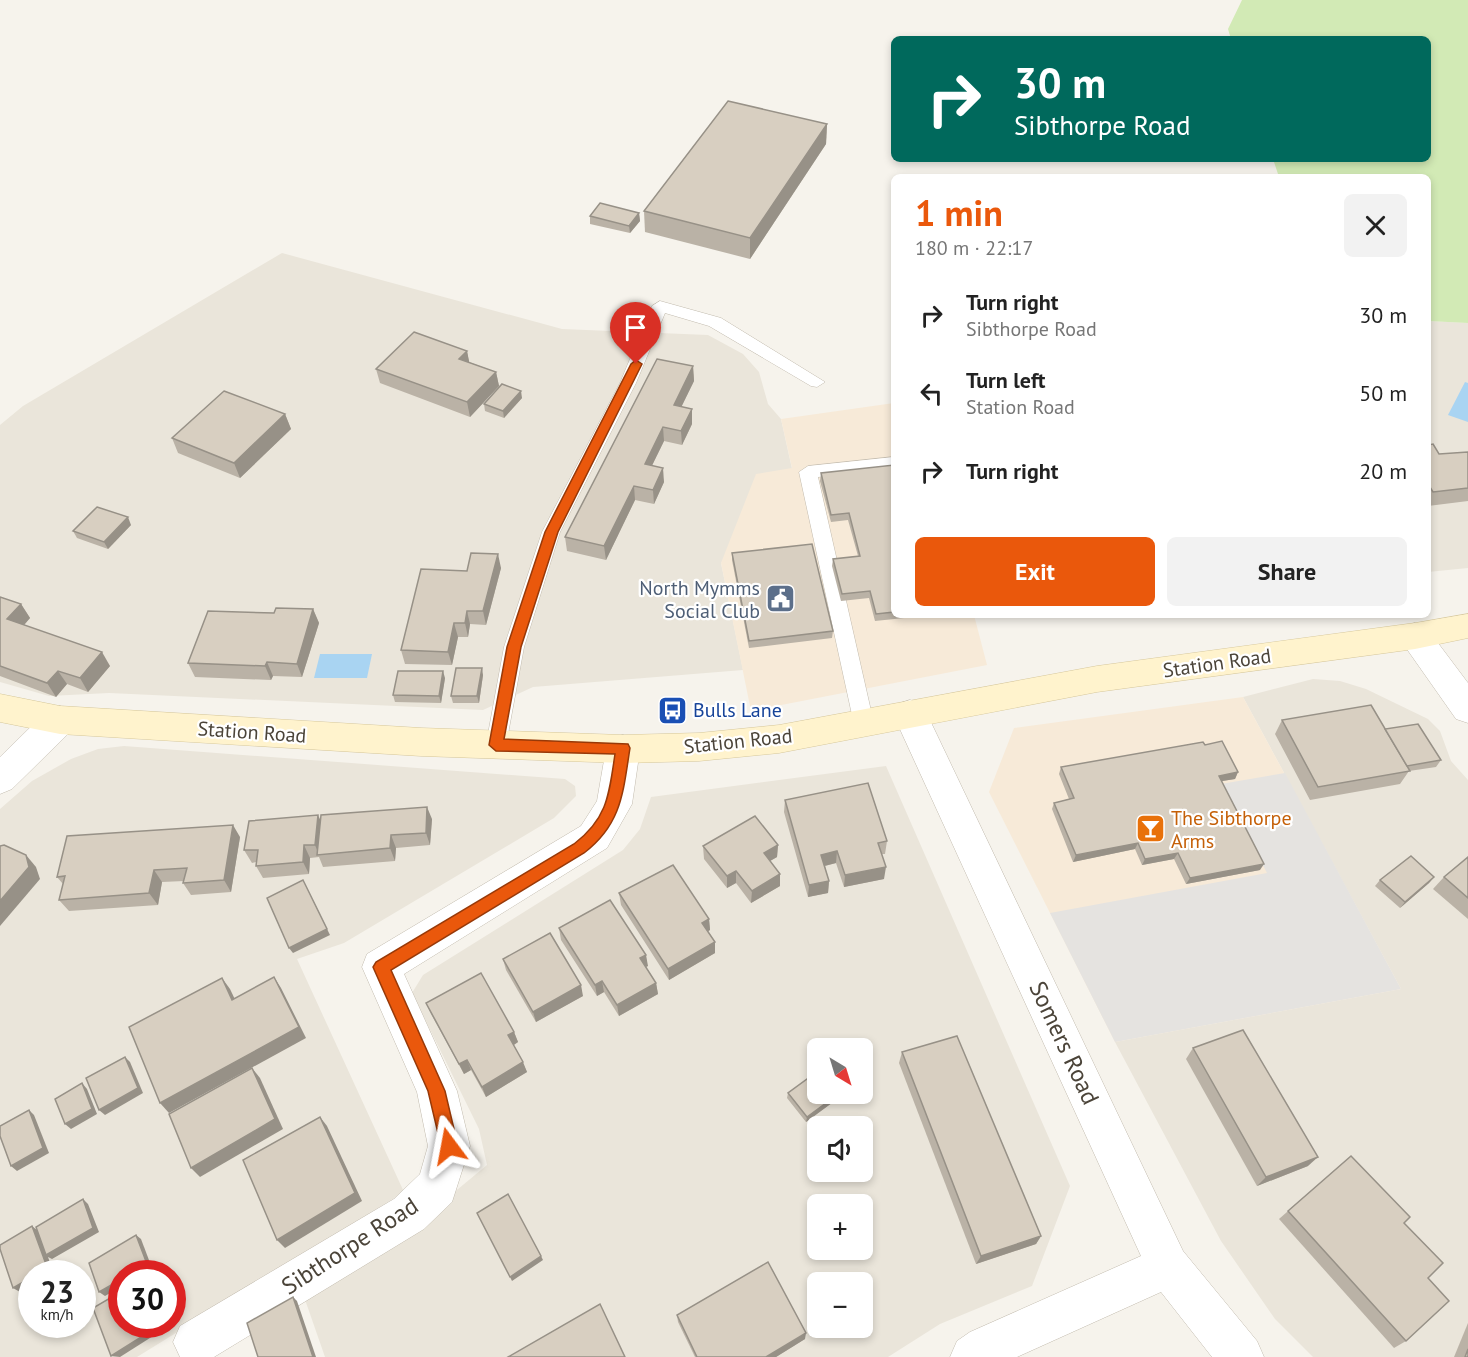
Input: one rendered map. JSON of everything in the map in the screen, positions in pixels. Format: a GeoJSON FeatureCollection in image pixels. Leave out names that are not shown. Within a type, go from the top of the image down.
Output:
{"type":"FeatureCollection","features":[{"type":"Feature","properties":{"kind":"street","name":"Station Road"},"geometry":{"type":"LineString","coordinates":[[0,708],[60,720],[496,745],[699,747],[779,739],[1097,679],[1415,636],[1468,626]]}},
{"type":"Feature","properties":{"kind":"street"},"geometry":{"type":"LineString","coordinates":[[1415,636],[1468,709]]}},
{"type":"Feature","properties":{"kind":"street","name":"Somers Road"},"geometry":{"type":"LineString","coordinates":[[910,714],[1168,1266],[1241,1357]]}},
{"type":"Feature","properties":{"kind":"street"},"geometry":{"type":"LineString","coordinates":[[0,780],[60,720]]}},
{"type":"Feature","properties":{"kind":"street","name":"Sibthorpe Road"},"geometry":{"type":"LineString","coordinates":[[199,1350],[409,1214],[437,1186],[449,1146],[436,1091],[381,967],[594,837],[614,804],[622,748]]}},
{"type":"Feature","properties":{"kind":"street"},"geometry":{"type":"LineString","coordinates":[[973,1357],[986,1348],[1168,1266]]}},
{"type":"Feature","properties":{"kind":"lane"},"geometry":{"type":"LineString","coordinates":[[496,745],[514,647],[551,532],[628,383],[660,306],[715,322],[817,382]]}},
{"type":"Feature","properties":{"kind":"lane"},"geometry":{"type":"LineString","coordinates":[[864,724],[808,472],[891,463]]}},
{"type":"Feature","properties":{"kind":"shaded area"},"geometry":{"type":"Polygon","coordinates":[[[282,253],[562,329],[708,335],[743,354],[759,372],[768,404],[781,419],[792,469],[721,563],[743,670],[533,687],[483,710],[109,693],[49,696],[0,682],[0,425],[23,406],[282,253]]]}},
{"type":"Feature","properties":{"kind":"shaded area"},"geometry":{"type":"Polygon","coordinates":[[[1431,321],[1468,323],[1468,568],[1431,572],[1431,321]]]}},
{"type":"Feature","properties":{"kind":"shaded area"},"geometry":{"type":"Polygon","coordinates":[[[891,403],[891,618],[975,618],[987,665],[751,711],[721,563],[756,474],[792,468],[781,419],[891,403]]]}},
{"type":"Feature","properties":{"kind":"shaded area"},"geometry":{"type":"Polygon","coordinates":[[[1313,679],[1340,681],[1366,689],[1428,719],[1440,731],[1451,761],[1468,780],[1468,1357],[1313,1357],[1275,1319],[1221,1241],[1115,1042],[1401,989],[1243,697],[1313,679]]]}},
{"type":"Feature","properties":{"kind":"shaded area"},"geometry":{"type":"Polygon","coordinates":[[[1243,697],[1401,989],[1115,1042],[989,792],[1014,728],[1243,697]]]}},
{"type":"Feature","properties":{"kind":"shaded area"},"geometry":{"type":"Polygon","coordinates":[[[124,746],[565,779],[575,786],[576,796],[554,818],[344,943],[297,959],[404,1192],[186,1327],[186,1260],[108,1260],[108,1338],[168,1338],[137,1357],[0,1357],[0,809],[32,781],[71,759],[98,749],[124,746]]]}},
{"type":"Feature","properties":{"kind":"shaded area"},"geometry":{"type":"Polygon","coordinates":[[[886,766],[1070,1186],[1032,1286],[940,1324],[888,1357],[325,1357],[302,1291],[440,1204],[487,1165],[479,1129],[412,993],[423,975],[623,850],[640,829],[651,797],[886,766]]]}},
{"type":"Feature","properties":{"kind":"shaded area"},"geometry":{"type":"Polygon","coordinates":[[[1285,773],[1401,989],[1115,1042],[1050,913],[1267,873],[1221,784],[1285,773]]]}},
{"type":"Feature","properties":{"kind":"green space"},"geometry":{"type":"Polygon","coordinates":[[[1242,0],[1468,0],[1468,323],[1431,321],[1431,174],[1278,174],[1274,162],[1431,162],[1431,36],[1230,36],[1228,29],[1242,0]]]}},
{"type":"Feature","properties":{"kind":"water"},"geometry":{"type":"Polygon","coordinates":[[[1465,382],[1468,383],[1468,422],[1448,415],[1465,382]]]}},
{"type":"Feature","properties":{"kind":"water"},"geometry":{"type":"Polygon","coordinates":[[[320,654],[372,654],[367,678],[314,678],[320,654]]]}},
{"type":"Feature","properties":{"kind":"building"},"geometry":{"type":"Polygon","coordinates":[[[728,101],[827,124],[750,238],[644,211],[728,101]]]}},
{"type":"Feature","properties":{"kind":"building"},"geometry":{"type":"Polygon","coordinates":[[[600,203],[639,213],[629,226],[590,216],[600,203]]]}},
{"type":"Feature","properties":{"kind":"building"},"geometry":{"type":"Polygon","coordinates":[[[414,332],[467,351],[459,359],[496,372],[467,402],[376,369],[414,332]]]}},
{"type":"Feature","properties":{"kind":"building"},"geometry":{"type":"Polygon","coordinates":[[[657,359],[693,366],[674,405],[692,409],[681,431],[663,427],[645,464],[663,468],[653,490],[634,486],[604,546],[565,537],[657,359]]]}},
{"type":"Feature","properties":{"kind":"building"},"geometry":{"type":"Polygon","coordinates":[[[502,384],[521,391],[503,411],[484,404],[502,384]]]}},
{"type":"Feature","properties":{"kind":"building"},"geometry":{"type":"Polygon","coordinates":[[[224,391],[285,414],[234,463],[172,438],[224,391]]]}},
{"type":"Feature","properties":{"kind":"building"},"geometry":{"type":"Polygon","coordinates":[[[1431,444],[1439,454],[1468,452],[1468,488],[1433,492],[1431,489],[1431,444]]]}},
{"type":"Feature","properties":{"kind":"building"},"geometry":{"type":"Polygon","coordinates":[[[891,465],[891,612],[876,614],[870,591],[842,594],[833,559],[860,556],[849,513],[831,515],[821,473],[891,465]]]}},
{"type":"Feature","properties":{"kind":"building"},"geometry":{"type":"Polygon","coordinates":[[[97,507],[128,517],[104,542],[73,531],[97,507]]]}},
{"type":"Feature","properties":{"kind":"building","name":"North Mymms Social Club"},"geometry":{"type":"Polygon","coordinates":[[[812,544],[833,631],[749,641],[732,553],[812,544]]]}},
{"type":"Feature","properties":{"kind":"building"},"geometry":{"type":"Polygon","coordinates":[[[471,553],[498,554],[483,611],[467,611],[465,623],[454,623],[448,652],[401,650],[421,569],[467,571],[471,553]]]}},
{"type":"Feature","properties":{"kind":"building"},"geometry":{"type":"Polygon","coordinates":[[[0,597],[21,604],[7,619],[102,652],[80,678],[58,671],[47,683],[0,666],[0,597]]]}},
{"type":"Feature","properties":{"kind":"building"},"geometry":{"type":"Polygon","coordinates":[[[276,608],[313,609],[297,664],[267,662],[265,666],[188,663],[208,611],[274,613],[276,608]]]}},
{"type":"Feature","properties":{"kind":"building"},"geometry":{"type":"Polygon","coordinates":[[[456,668],[482,668],[477,696],[451,696],[456,668]]]}},
{"type":"Feature","properties":{"kind":"building"},"geometry":{"type":"Polygon","coordinates":[[[398,671],[443,671],[439,696],[393,695],[398,671]]]}},
{"type":"Feature","properties":{"kind":"building"},"geometry":{"type":"Polygon","coordinates":[[[1371,705],[1410,771],[1318,787],[1282,720],[1371,705]]]}},
{"type":"Feature","properties":{"kind":"building"},"geometry":{"type":"Polygon","coordinates":[[[1418,724],[1441,760],[1407,766],[1385,729],[1418,724]]]}},
{"type":"Feature","properties":{"kind":"building","name":"The Sibthorpe Arms"},"geometry":{"type":"Polygon","coordinates":[[[1222,741],[1238,772],[1219,776],[1264,864],[1190,878],[1178,853],[1145,859],[1138,843],[1076,855],[1054,803],[1074,798],[1061,767],[1203,742],[1205,745],[1222,741]]]}},
{"type":"Feature","properties":{"kind":"building"},"geometry":{"type":"Polygon","coordinates":[[[868,783],[887,841],[878,843],[886,867],[845,875],[837,851],[821,855],[829,881],[809,885],[785,800],[868,783]]]}},
{"type":"Feature","properties":{"kind":"building"},"geometry":{"type":"Polygon","coordinates":[[[427,807],[426,833],[391,835],[390,848],[317,855],[321,815],[427,807]]]}},
{"type":"Feature","properties":{"kind":"building"},"geometry":{"type":"Polygon","coordinates":[[[318,815],[315,845],[304,845],[303,862],[256,866],[258,850],[244,850],[249,821],[318,815]]]}},
{"type":"Feature","properties":{"kind":"building"},"geometry":{"type":"Polygon","coordinates":[[[755,816],[778,845],[764,853],[780,874],[752,891],[736,871],[727,876],[703,846],[755,816]]]}},
{"type":"Feature","properties":{"kind":"building"},"geometry":{"type":"Polygon","coordinates":[[[233,825],[224,880],[183,883],[187,868],[154,870],[149,893],[59,900],[65,876],[57,877],[67,836],[233,825]]]}},
{"type":"Feature","properties":{"kind":"building"},"geometry":{"type":"Polygon","coordinates":[[[4,845],[26,855],[29,867],[0,901],[0,846],[4,845]]]}},
{"type":"Feature","properties":{"kind":"building"},"geometry":{"type":"Polygon","coordinates":[[[1411,856],[1434,877],[1405,902],[1380,880],[1411,856]]]}},
{"type":"Feature","properties":{"kind":"building"},"geometry":{"type":"Polygon","coordinates":[[[1468,857],[1468,898],[1444,877],[1468,857]]]}},
{"type":"Feature","properties":{"kind":"building"},"geometry":{"type":"Polygon","coordinates":[[[673,865],[709,919],[702,923],[715,942],[668,969],[619,893],[673,865]]]}},
{"type":"Feature","properties":{"kind":"building"},"geometry":{"type":"Polygon","coordinates":[[[303,880],[327,929],[289,948],[267,898],[303,880]]]}},
{"type":"Feature","properties":{"kind":"building"},"geometry":{"type":"Polygon","coordinates":[[[610,900],[646,955],[640,958],[656,983],[617,1005],[602,981],[595,985],[559,928],[610,900]]]}},
{"type":"Feature","properties":{"kind":"building"},"geometry":{"type":"Polygon","coordinates":[[[550,933],[581,985],[533,1012],[503,959],[550,933]]]}},
{"type":"Feature","properties":{"kind":"building"},"geometry":{"type":"Polygon","coordinates":[[[481,973],[514,1032],[508,1035],[523,1062],[482,1087],[467,1060],[459,1064],[426,1003],[481,973]]]}},
{"type":"Feature","properties":{"kind":"building"},"geometry":{"type":"Polygon","coordinates":[[[274,977],[299,1027],[160,1103],[129,1027],[222,978],[232,1000],[274,977]]]}},
{"type":"Feature","properties":{"kind":"building"},"geometry":{"type":"Polygon","coordinates":[[[1243,1030],[1318,1157],[1266,1177],[1193,1048],[1243,1030]]]}},
{"type":"Feature","properties":{"kind":"building"},"geometry":{"type":"Polygon","coordinates":[[[957,1036],[1041,1236],[981,1256],[902,1052],[957,1036]]]}},
{"type":"Feature","properties":{"kind":"building"},"geometry":{"type":"Polygon","coordinates":[[[125,1057],[138,1088],[99,1110],[86,1078],[125,1057]]]}},
{"type":"Feature","properties":{"kind":"building"},"geometry":{"type":"Polygon","coordinates":[[[252,1068],[275,1119],[191,1168],[169,1114],[252,1068]]]}},
{"type":"Feature","properties":{"kind":"building"},"geometry":{"type":"Polygon","coordinates":[[[807,1079],[807,1104],[825,1104],[807,1117],[788,1093],[807,1079]]]}},
{"type":"Feature","properties":{"kind":"building"},"geometry":{"type":"Polygon","coordinates":[[[82,1083],[92,1109],[65,1124],[55,1099],[82,1083]]]}},
{"type":"Feature","properties":{"kind":"building"},"geometry":{"type":"Polygon","coordinates":[[[29,1110],[43,1148],[11,1166],[0,1136],[0,1126],[29,1110]]]}},
{"type":"Feature","properties":{"kind":"building"},"geometry":{"type":"Polygon","coordinates":[[[320,1117],[355,1193],[277,1240],[243,1160],[320,1117]]]}},
{"type":"Feature","properties":{"kind":"building"},"geometry":{"type":"Polygon","coordinates":[[[1351,1156],[1410,1217],[1404,1223],[1443,1263],[1428,1278],[1449,1301],[1406,1341],[1288,1211],[1351,1156]]]}},
{"type":"Feature","properties":{"kind":"building"},"geometry":{"type":"Polygon","coordinates":[[[508,1194],[541,1256],[510,1277],[477,1213],[508,1194]]]}},
{"type":"Feature","properties":{"kind":"building"},"geometry":{"type":"Polygon","coordinates":[[[83,1199],[93,1228],[46,1255],[36,1227],[83,1199]]]}},
{"type":"Feature","properties":{"kind":"building"},"geometry":{"type":"Polygon","coordinates":[[[32,1226],[44,1260],[18,1260],[18,1285],[13,1288],[0,1245],[32,1226]]]}},
{"type":"Feature","properties":{"kind":"building"},"geometry":{"type":"Polygon","coordinates":[[[136,1235],[145,1260],[108,1260],[108,1287],[99,1292],[96,1283],[96,1260],[94,1260],[136,1235]]]}},
{"type":"Feature","properties":{"kind":"building"},"geometry":{"type":"Polygon","coordinates":[[[768,1262],[806,1333],[766,1357],[697,1357],[677,1315],[768,1262]]]}},
{"type":"Feature","properties":{"kind":"building"},"geometry":{"type":"Polygon","coordinates":[[[293,1297],[313,1357],[258,1357],[247,1323],[293,1297]]]}},
{"type":"Feature","properties":{"kind":"building"},"geometry":{"type":"Polygon","coordinates":[[[108,1299],[108,1338],[140,1338],[111,1356],[96,1316],[96,1306],[108,1299]]]}},
{"type":"Feature","properties":{"kind":"building"},"geometry":{"type":"Polygon","coordinates":[[[600,1304],[625,1357],[508,1357],[600,1304]]]}},
{"type":"Feature","properties":{"kind":"place","name":"North Mymms Social Club"},"geometry":{"type":"Point","coordinates":[781,599]}},
{"type":"Feature","properties":{"kind":"place","name":"Bulls Lane"},"geometry":{"type":"Point","coordinates":[672,710]}},
{"type":"Feature","properties":{"kind":"place","name":"The Sibthorpe Arms"},"geometry":{"type":"Point","coordinates":[1150,829]}},
{"type":"Feature","properties":{"kind":"route"},"geometry":{"type":"LineString","coordinates":[[449,1146],[436,1091],[381,967],[579,848],[594,837],[605,823],[614,804],[622,748],[496,745],[514,647],[551,532],[619,402],[636,364]]}}]}
